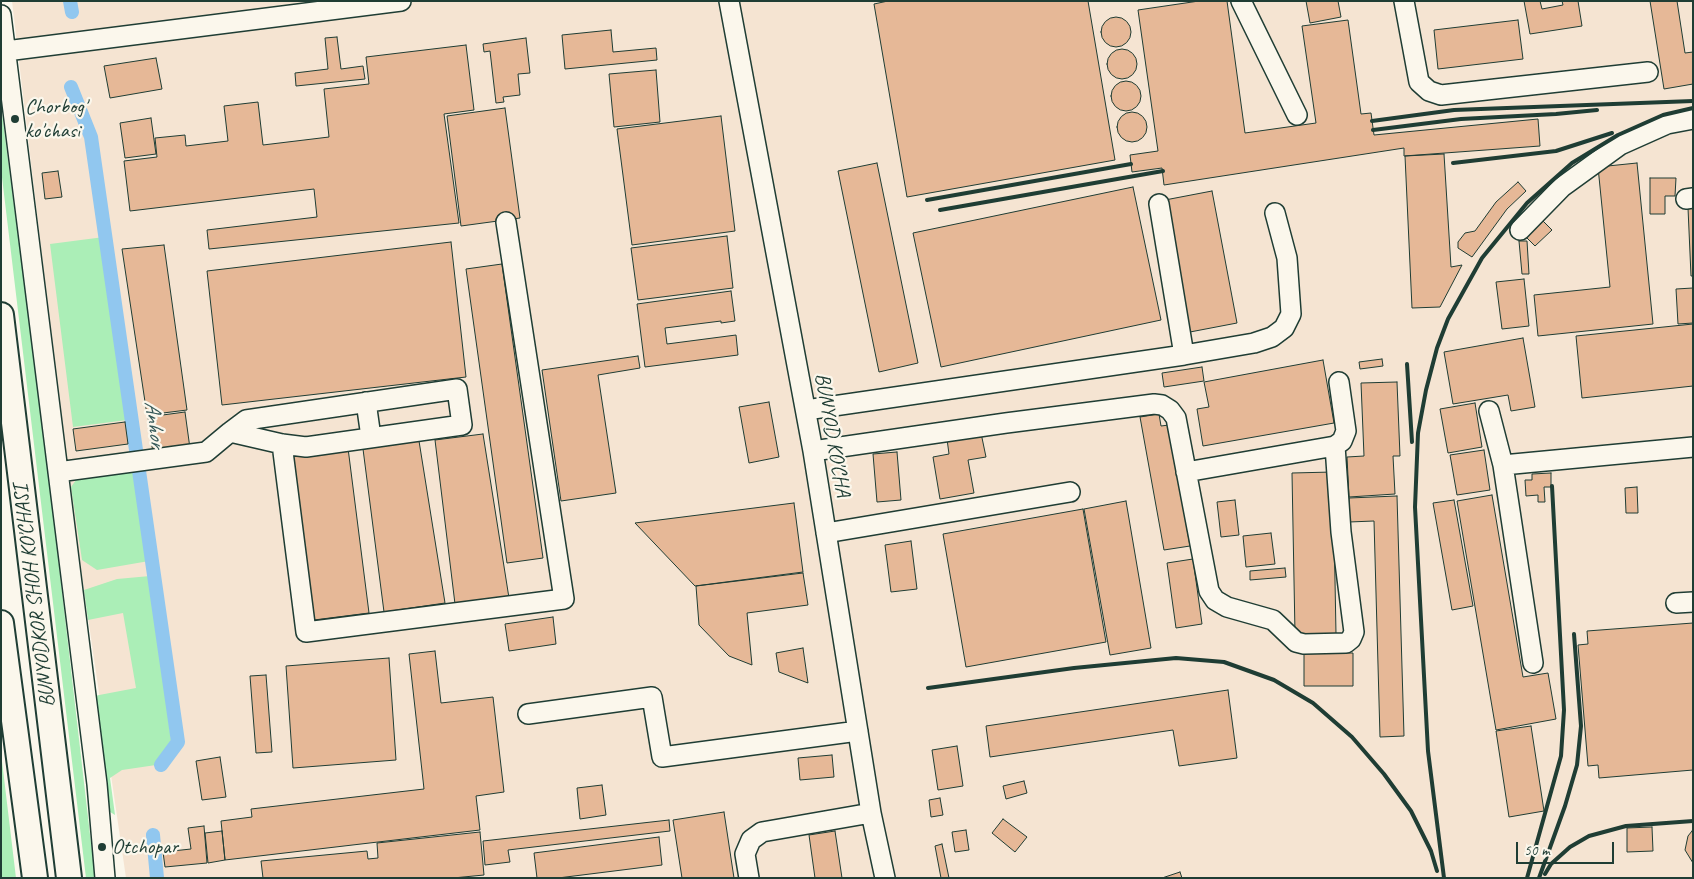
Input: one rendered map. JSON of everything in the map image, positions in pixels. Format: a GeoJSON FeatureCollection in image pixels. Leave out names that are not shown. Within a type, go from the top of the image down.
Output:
{"type":"FeatureCollection","features":[{"type":"Feature","properties":{"kind":"main road","name":"BUNYODKOR SHOH KO'CHASI"},"geometry":{"type":"LineString","coordinates":[[1,315],[69,878]]}},
{"type":"Feature","properties":{"kind":"main road","name":"BUNYODKOR SHOH KO'CHASI"},"geometry":{"type":"LineString","coordinates":[[1,623],[3,655],[35,878]]}},
{"type":"Feature","properties":{"kind":"street"},"geometry":{"type":"LineString","coordinates":[[6,51],[401,1]]}},
{"type":"Feature","properties":{"kind":"street","name":"BUNYOD KO'CHA"},"geometry":{"type":"LineString","coordinates":[[730,1],[806,410],[871,813],[884,878]]}},
{"type":"Feature","properties":{"kind":"street"},"geometry":{"type":"LineString","coordinates":[[1241,1],[1297,115]]}},
{"type":"Feature","properties":{"kind":"street"},"geometry":{"type":"LineString","coordinates":[[1404,1],[1418,82],[1429,91],[1441,95],[1648,72]]}},
{"type":"Feature","properties":{"kind":"street"},"geometry":{"type":"LineString","coordinates":[[1,15],[95,774],[106,878]]}},
{"type":"Feature","properties":{"kind":"street"},"geometry":{"type":"LineString","coordinates":[[1520,230],[1562,187],[1591,164],[1620,145],[1667,124],[1693,119]]}},
{"type":"Feature","properties":{"kind":"street"},"geometry":{"type":"LineString","coordinates":[[1159,204],[1184,355]]}},
{"type":"Feature","properties":{"kind":"street"},"geometry":{"type":"LineString","coordinates":[[806,410],[1184,355],[1254,343],[1272,337],[1284,328],[1291,314],[1287,258],[1275,213]]}},
{"type":"Feature","properties":{"kind":"street"},"geometry":{"type":"LineString","coordinates":[[282,444],[306,632],[564,599],[506,222]]}},
{"type":"Feature","properties":{"kind":"street"},"geometry":{"type":"LineString","coordinates":[[1186,472],[1334,446],[1342,441],[1346,431],[1339,382]]}},
{"type":"Feature","properties":{"kind":"street"},"geometry":{"type":"LineString","coordinates":[[58,472],[206,452],[230,432],[246,420],[457,389],[462,425],[306,446],[282,444],[230,432]]}},
{"type":"Feature","properties":{"kind":"street"},"geometry":{"type":"LineString","coordinates":[[366,402],[371,437]]}},
{"type":"Feature","properties":{"kind":"street"},"geometry":{"type":"LineString","coordinates":[[813,452],[1154,404],[1162,405],[1170,410],[1176,418],[1209,591],[1215,600],[1227,607],[1273,620],[1296,642],[1304,644],[1346,642],[1351,639],[1354,632],[1341,532],[1334,446]]}},
{"type":"Feature","properties":{"kind":"street"},"geometry":{"type":"LineString","coordinates":[[1489,410],[1503,465],[1533,663]]}},
{"type":"Feature","properties":{"kind":"street"},"geometry":{"type":"LineString","coordinates":[[1503,465],[1693,446]]}},
{"type":"Feature","properties":{"kind":"street"},"geometry":{"type":"LineString","coordinates":[[826,533],[1070,492]]}},
{"type":"Feature","properties":{"kind":"street"},"geometry":{"type":"LineString","coordinates":[[528,714],[652,697],[662,757],[858,731]]}},
{"type":"Feature","properties":{"kind":"street"},"geometry":{"type":"LineString","coordinates":[[749,878],[745,854],[751,840],[762,832],[871,813]]}},
{"type":"Feature","properties":{"kind":"shaded area"},"geometry":{"type":"Polygon","coordinates":[[[12,1],[1693,1],[1693,878],[126,878],[69,487],[12,1]]]}},
{"type":"Feature","properties":{"kind":"green space"},"geometry":{"type":"Polygon","coordinates":[[[1,106],[45,444],[95,878],[86,878],[1,169],[1,106]]]}},
{"type":"Feature","properties":{"kind":"green space"},"geometry":{"type":"Polygon","coordinates":[[[104,237],[127,420],[73,427],[50,244],[104,237]]]}},
{"type":"Feature","properties":{"kind":"green space"},"geometry":{"type":"Polygon","coordinates":[[[136,470],[149,561],[97,570],[82,560],[71,487],[76,480],[136,470]]]}},
{"type":"Feature","properties":{"kind":"green space"},"geometry":{"type":"Polygon","coordinates":[[[150,576],[171,740],[156,765],[122,770],[110,778],[115,815],[107,810],[94,696],[136,688],[123,613],[88,620],[84,590],[117,579],[150,576]]]}},
{"type":"Feature","properties":{"kind":"green space"},"geometry":{"type":"Polygon","coordinates":[[[1,753],[16,878],[1,878],[1,753]]]}},
{"type":"Feature","properties":{"kind":"building"},"geometry":{"type":"Polygon","coordinates":[[[888,1],[1088,1],[1115,160],[907,197],[874,4],[888,1]]]}},
{"type":"Feature","properties":{"kind":"building"},"geometry":{"type":"Polygon","coordinates":[[[1199,1],[1227,1],[1245,133],[1316,123],[1302,26],[1348,20],[1361,114],[1371,113],[1374,135],[1538,119],[1540,146],[1404,156],[1404,148],[1164,185],[1162,168],[1132,172],[1130,155],[1158,151],[1138,10],[1199,1]]]}},
{"type":"Feature","properties":{"kind":"building"},"geometry":{"type":"Polygon","coordinates":[[[1306,1],[1338,1],[1341,17],[1310,23],[1306,1]]]}},
{"type":"Feature","properties":{"kind":"building"},"geometry":{"type":"Polygon","coordinates":[[[1524,1],[1540,1],[1542,9],[1563,5],[1562,1],[1578,1],[1582,26],[1530,34],[1524,1]]]}},
{"type":"Feature","properties":{"kind":"building"},"geometry":{"type":"Polygon","coordinates":[[[1650,1],[1677,1],[1685,53],[1693,52],[1693,84],[1664,89],[1650,1]]]}},
{"type":"Feature","properties":{"kind":"building"},"geometry":{"type":"Polygon","coordinates":[[[1116,17],[1126,22],[1131,32],[1126,42],[1116,47],[1106,42],[1101,32],[1106,22],[1116,17]]]}},
{"type":"Feature","properties":{"kind":"building"},"geometry":{"type":"Polygon","coordinates":[[[1518,20],[1523,59],[1438,69],[1434,30],[1518,20]]]}},
{"type":"Feature","properties":{"kind":"building"},"geometry":{"type":"Polygon","coordinates":[[[611,30],[613,52],[656,48],[657,60],[565,69],[562,35],[611,30]]]}},
{"type":"Feature","properties":{"kind":"building"},"geometry":{"type":"Polygon","coordinates":[[[337,37],[341,69],[363,66],[365,79],[296,86],[295,73],[328,69],[325,38],[337,37]]]}},
{"type":"Feature","properties":{"kind":"building"},"geometry":{"type":"Polygon","coordinates":[[[526,38],[530,73],[518,74],[520,95],[503,97],[504,102],[496,103],[490,51],[484,52],[483,44],[526,38]]]}},
{"type":"Feature","properties":{"kind":"building"},"geometry":{"type":"Polygon","coordinates":[[[466,45],[474,110],[444,114],[459,223],[209,249],[207,230],[317,217],[314,189],[130,211],[124,161],[157,157],[155,138],[185,135],[186,146],[228,141],[224,106],[258,102],[263,145],[329,137],[324,89],[369,84],[366,57],[466,45]]]}},
{"type":"Feature","properties":{"kind":"building"},"geometry":{"type":"Polygon","coordinates":[[[1122,49],[1132,54],[1137,64],[1132,74],[1122,79],[1112,74],[1107,64],[1112,54],[1122,49]]]}},
{"type":"Feature","properties":{"kind":"building"},"geometry":{"type":"Polygon","coordinates":[[[156,58],[162,89],[110,98],[104,66],[156,58]]]}},
{"type":"Feature","properties":{"kind":"building"},"geometry":{"type":"Polygon","coordinates":[[[656,70],[660,122],[614,127],[609,74],[656,70]]]}},
{"type":"Feature","properties":{"kind":"building"},"geometry":{"type":"Polygon","coordinates":[[[1126,81],[1136,86],[1141,96],[1136,106],[1126,111],[1116,106],[1111,96],[1116,86],[1126,81]]]}},
{"type":"Feature","properties":{"kind":"building"},"geometry":{"type":"Polygon","coordinates":[[[505,108],[520,218],[461,226],[447,116],[505,108]]]}},
{"type":"Feature","properties":{"kind":"building"},"geometry":{"type":"Polygon","coordinates":[[[1132,112],[1142,117],[1147,127],[1142,137],[1132,142],[1122,137],[1117,127],[1122,117],[1132,112]]]}},
{"type":"Feature","properties":{"kind":"building"},"geometry":{"type":"Polygon","coordinates":[[[721,116],[735,231],[632,245],[617,129],[721,116]]]}},
{"type":"Feature","properties":{"kind":"building"},"geometry":{"type":"Polygon","coordinates":[[[151,118],[156,154],[125,158],[120,123],[151,118]]]}},
{"type":"Feature","properties":{"kind":"building"},"geometry":{"type":"Polygon","coordinates":[[[1444,154],[1451,267],[1462,265],[1440,307],[1412,308],[1405,156],[1444,154]]]}},
{"type":"Feature","properties":{"kind":"building"},"geometry":{"type":"Polygon","coordinates":[[[877,163],[918,363],[879,372],[838,171],[877,163]]]}},
{"type":"Feature","properties":{"kind":"building"},"geometry":{"type":"Polygon","coordinates":[[[1637,163],[1653,324],[1538,336],[1534,295],[1610,287],[1598,167],[1637,163]]]}},
{"type":"Feature","properties":{"kind":"building"},"geometry":{"type":"Polygon","coordinates":[[[58,171],[62,197],[45,199],[42,173],[58,171]]]}},
{"type":"Feature","properties":{"kind":"building"},"geometry":{"type":"Polygon","coordinates":[[[1650,178],[1676,178],[1675,196],[1665,196],[1665,214],[1650,214],[1650,178]]]}},
{"type":"Feature","properties":{"kind":"building"},"geometry":{"type":"Polygon","coordinates":[[[1518,182],[1526,191],[1507,209],[1472,257],[1458,248],[1458,242],[1465,233],[1475,231],[1496,202],[1518,182]]]}},
{"type":"Feature","properties":{"kind":"building"},"geometry":{"type":"Polygon","coordinates":[[[1133,187],[1161,320],[941,367],[913,233],[1133,187]]]}},
{"type":"Feature","properties":{"kind":"building"},"geometry":{"type":"Polygon","coordinates":[[[1212,191],[1237,323],[1190,332],[1165,200],[1212,191]]]}},
{"type":"Feature","properties":{"kind":"building"},"geometry":{"type":"Polygon","coordinates":[[[1693,207],[1693,276],[1691,276],[1688,208],[1693,207]]]}},
{"type":"Feature","properties":{"kind":"building"},"geometry":{"type":"Polygon","coordinates":[[[1543,221],[1552,230],[1535,246],[1526,237],[1543,221]]]}},
{"type":"Feature","properties":{"kind":"building"},"geometry":{"type":"Polygon","coordinates":[[[727,236],[733,288],[638,300],[631,248],[727,236]]]}},
{"type":"Feature","properties":{"kind":"building"},"geometry":{"type":"Polygon","coordinates":[[[1519,241],[1527,241],[1529,274],[1522,274],[1519,241]]]}},
{"type":"Feature","properties":{"kind":"building"},"geometry":{"type":"Polygon","coordinates":[[[451,242],[466,377],[222,405],[207,271],[451,242]]]}},
{"type":"Feature","properties":{"kind":"building"},"geometry":{"type":"Polygon","coordinates":[[[164,245],[187,410],[147,415],[122,249],[164,245]]]}},
{"type":"Feature","properties":{"kind":"building"},"geometry":{"type":"Polygon","coordinates":[[[502,264],[543,558],[507,563],[466,269],[502,264]]]}},
{"type":"Feature","properties":{"kind":"building"},"geometry":{"type":"Polygon","coordinates":[[[1524,279],[1529,326],[1502,329],[1496,282],[1524,279]]]}},
{"type":"Feature","properties":{"kind":"building"},"geometry":{"type":"Polygon","coordinates":[[[1693,288],[1693,323],[1678,324],[1676,289],[1693,288]]]}},
{"type":"Feature","properties":{"kind":"building"},"geometry":{"type":"Polygon","coordinates":[[[731,291],[735,321],[665,328],[667,344],[736,335],[738,355],[645,367],[637,304],[731,291]]]}},
{"type":"Feature","properties":{"kind":"building"},"geometry":{"type":"Polygon","coordinates":[[[1693,324],[1693,386],[1582,398],[1576,336],[1693,324]]]}},
{"type":"Feature","properties":{"kind":"building"},"geometry":{"type":"Polygon","coordinates":[[[1523,338],[1535,407],[1511,411],[1508,395],[1453,404],[1444,352],[1523,338]]]}},
{"type":"Feature","properties":{"kind":"building"},"geometry":{"type":"Polygon","coordinates":[[[638,356],[640,368],[598,375],[616,493],[561,501],[542,370],[638,356]]]}},
{"type":"Feature","properties":{"kind":"building"},"geometry":{"type":"Polygon","coordinates":[[[1382,359],[1383,366],[1360,369],[1359,362],[1382,359]]]}},
{"type":"Feature","properties":{"kind":"building"},"geometry":{"type":"Polygon","coordinates":[[[1323,360],[1334,423],[1203,446],[1197,409],[1209,407],[1204,382],[1323,360]]]}},
{"type":"Feature","properties":{"kind":"building"},"geometry":{"type":"Polygon","coordinates":[[[1202,367],[1204,381],[1164,387],[1162,373],[1202,367]]]}},
{"type":"Feature","properties":{"kind":"building"},"geometry":{"type":"Polygon","coordinates":[[[1397,382],[1400,456],[1393,456],[1395,494],[1349,497],[1347,457],[1364,456],[1361,383],[1397,382]]]}},
{"type":"Feature","properties":{"kind":"building"},"geometry":{"type":"Polygon","coordinates":[[[769,402],[779,457],[749,463],[739,407],[769,402]]]}},
{"type":"Feature","properties":{"kind":"building"},"geometry":{"type":"Polygon","coordinates":[[[1475,403],[1482,447],[1448,453],[1440,409],[1475,403]]]}},
{"type":"Feature","properties":{"kind":"building"},"geometry":{"type":"Polygon","coordinates":[[[185,412],[192,463],[155,468],[148,417],[185,412]]]}},
{"type":"Feature","properties":{"kind":"building"},"geometry":{"type":"Polygon","coordinates":[[[1159,414],[1161,426],[1169,425],[1190,546],[1164,550],[1140,417],[1159,414]]]}},
{"type":"Feature","properties":{"kind":"building"},"geometry":{"type":"Polygon","coordinates":[[[125,422],[128,444],[76,451],[73,429],[125,422]]]}},
{"type":"Feature","properties":{"kind":"building"},"geometry":{"type":"Polygon","coordinates":[[[981,433],[986,457],[968,460],[974,493],[940,499],[933,457],[949,454],[947,439],[981,433]]]}},
{"type":"Feature","properties":{"kind":"building"},"geometry":{"type":"Polygon","coordinates":[[[483,434],[509,598],[455,604],[435,440],[483,434]]]}},
{"type":"Feature","properties":{"kind":"building"},"geometry":{"type":"Polygon","coordinates":[[[419,441],[445,603],[384,612],[363,449],[419,441]]]}},
{"type":"Feature","properties":{"kind":"building"},"geometry":{"type":"Polygon","coordinates":[[[348,448],[369,613],[314,620],[293,456],[348,448]]]}},
{"type":"Feature","properties":{"kind":"building"},"geometry":{"type":"Polygon","coordinates":[[[1484,450],[1490,490],[1457,495],[1450,455],[1484,450]]]}},
{"type":"Feature","properties":{"kind":"building"},"geometry":{"type":"Polygon","coordinates":[[[897,452],[901,500],[877,502],[873,454],[897,452]]]}},
{"type":"Feature","properties":{"kind":"building"},"geometry":{"type":"Polygon","coordinates":[[[1333,472],[1336,634],[1295,634],[1292,473],[1333,472]]]}},
{"type":"Feature","properties":{"kind":"building"},"geometry":{"type":"Polygon","coordinates":[[[1551,473],[1551,487],[1544,487],[1545,502],[1538,502],[1538,495],[1526,496],[1525,480],[1532,480],[1532,474],[1551,473]]]}},
{"type":"Feature","properties":{"kind":"building"},"geometry":{"type":"Polygon","coordinates":[[[1637,487],[1638,513],[1626,513],[1625,488],[1637,487]]]}},
{"type":"Feature","properties":{"kind":"building"},"geometry":{"type":"Polygon","coordinates":[[[1492,495],[1523,677],[1548,673],[1556,719],[1496,730],[1457,501],[1492,495]]]}},
{"type":"Feature","properties":{"kind":"building"},"geometry":{"type":"Polygon","coordinates":[[[1397,496],[1404,736],[1380,737],[1374,521],[1349,522],[1349,498],[1397,496]]]}},
{"type":"Feature","properties":{"kind":"building"},"geometry":{"type":"Polygon","coordinates":[[[1235,500],[1239,535],[1221,537],[1217,502],[1235,500]]]}},
{"type":"Feature","properties":{"kind":"building"},"geometry":{"type":"Polygon","coordinates":[[[1454,500],[1473,606],[1452,610],[1433,503],[1454,500]]]}},
{"type":"Feature","properties":{"kind":"building"},"geometry":{"type":"Polygon","coordinates":[[[1126,501],[1151,648],[1110,655],[1084,509],[1126,501]]]}},
{"type":"Feature","properties":{"kind":"building"},"geometry":{"type":"Polygon","coordinates":[[[794,503],[803,572],[695,586],[635,523],[794,503]]]}},
{"type":"Feature","properties":{"kind":"building"},"geometry":{"type":"Polygon","coordinates":[[[1083,509],[1106,642],[966,667],[943,534],[1083,509]]]}},
{"type":"Feature","properties":{"kind":"building"},"geometry":{"type":"Polygon","coordinates":[[[1271,533],[1275,564],[1246,567],[1243,536],[1271,533]]]}},
{"type":"Feature","properties":{"kind":"building"},"geometry":{"type":"Polygon","coordinates":[[[911,541],[917,589],[891,592],[885,545],[911,541]]]}},
{"type":"Feature","properties":{"kind":"building"},"geometry":{"type":"Polygon","coordinates":[[[1193,559],[1202,624],[1176,628],[1167,563],[1193,559]]]}},
{"type":"Feature","properties":{"kind":"building"},"geometry":{"type":"Polygon","coordinates":[[[1285,568],[1286,577],[1250,580],[1250,571],[1285,568]]]}},
{"type":"Feature","properties":{"kind":"building"},"geometry":{"type":"Polygon","coordinates":[[[803,573],[808,605],[747,613],[752,665],[729,656],[699,625],[696,586],[803,573]]]}},
{"type":"Feature","properties":{"kind":"building"},"geometry":{"type":"Polygon","coordinates":[[[553,617],[556,644],[509,651],[505,624],[553,617]]]}},
{"type":"Feature","properties":{"kind":"building"},"geometry":{"type":"Polygon","coordinates":[[[1693,623],[1693,770],[1599,778],[1598,765],[1588,766],[1578,645],[1588,644],[1587,631],[1693,623]]]}},
{"type":"Feature","properties":{"kind":"building"},"geometry":{"type":"Polygon","coordinates":[[[803,648],[808,683],[779,672],[776,653],[803,648]]]}},
{"type":"Feature","properties":{"kind":"building"},"geometry":{"type":"Polygon","coordinates":[[[435,651],[441,703],[493,697],[504,792],[476,796],[480,830],[225,860],[221,821],[252,817],[251,809],[424,789],[409,654],[435,651]]]}},
{"type":"Feature","properties":{"kind":"building"},"geometry":{"type":"Polygon","coordinates":[[[1304,653],[1353,653],[1353,686],[1304,686],[1304,653]]]}},
{"type":"Feature","properties":{"kind":"building"},"geometry":{"type":"Polygon","coordinates":[[[389,658],[396,760],[293,768],[286,666],[389,658]]]}},
{"type":"Feature","properties":{"kind":"building"},"geometry":{"type":"Polygon","coordinates":[[[266,675],[272,752],[256,753],[250,676],[266,675]]]}},
{"type":"Feature","properties":{"kind":"building"},"geometry":{"type":"Polygon","coordinates":[[[1228,690],[1237,758],[1179,766],[1173,730],[990,757],[986,726],[1228,690]]]}},
{"type":"Feature","properties":{"kind":"building"},"geometry":{"type":"Polygon","coordinates":[[[1531,726],[1544,811],[1509,817],[1496,731],[1531,726]]]}},
{"type":"Feature","properties":{"kind":"building"},"geometry":{"type":"Polygon","coordinates":[[[957,746],[963,786],[938,790],[932,750],[957,746]]]}},
{"type":"Feature","properties":{"kind":"building"},"geometry":{"type":"Polygon","coordinates":[[[832,755],[834,777],[800,780],[798,758],[832,755]]]}},
{"type":"Feature","properties":{"kind":"building"},"geometry":{"type":"Polygon","coordinates":[[[220,757],[226,797],[202,800],[196,761],[220,757]]]}},
{"type":"Feature","properties":{"kind":"building"},"geometry":{"type":"Polygon","coordinates":[[[1024,781],[1027,793],[1006,799],[1003,786],[1024,781]]]}},
{"type":"Feature","properties":{"kind":"building"},"geometry":{"type":"Polygon","coordinates":[[[602,785],[606,815],[580,819],[577,788],[602,785]]]}},
{"type":"Feature","properties":{"kind":"building"},"geometry":{"type":"Polygon","coordinates":[[[940,798],[943,815],[931,817],[929,800],[940,798]]]}},
{"type":"Feature","properties":{"kind":"building"},"geometry":{"type":"Polygon","coordinates":[[[724,812],[734,878],[682,878],[673,820],[724,812]]]}},
{"type":"Feature","properties":{"kind":"building"},"geometry":{"type":"Polygon","coordinates":[[[1003,819],[1027,837],[1015,852],[992,833],[1003,819]]]}},
{"type":"Feature","properties":{"kind":"building"},"geometry":{"type":"Polygon","coordinates":[[[669,820],[670,831],[508,850],[510,862],[485,865],[483,841],[669,820]]]}},
{"type":"Feature","properties":{"kind":"building"},"geometry":{"type":"Polygon","coordinates":[[[204,826],[207,863],[165,867],[163,852],[191,849],[188,828],[204,826]]]}},
{"type":"Feature","properties":{"kind":"building"},"geometry":{"type":"Polygon","coordinates":[[[1652,827],[1653,851],[1627,852],[1627,828],[1652,827]]]}},
{"type":"Feature","properties":{"kind":"building"},"geometry":{"type":"Polygon","coordinates":[[[966,830],[969,850],[955,852],[952,832],[966,830]]]}},
{"type":"Feature","properties":{"kind":"building"},"geometry":{"type":"Polygon","coordinates":[[[222,831],[225,860],[208,863],[205,833],[222,831]]]}},
{"type":"Feature","properties":{"kind":"building"},"geometry":{"type":"Polygon","coordinates":[[[835,831],[842,878],[815,878],[809,835],[835,831]]]}},
{"type":"Feature","properties":{"kind":"building"},"geometry":{"type":"Polygon","coordinates":[[[1692,831],[1693,863],[1685,850],[1688,836],[1692,831]]]}},
{"type":"Feature","properties":{"kind":"building"},"geometry":{"type":"Polygon","coordinates":[[[480,832],[484,875],[453,878],[263,878],[261,861],[367,851],[368,859],[378,858],[377,843],[480,832]]]}},
{"type":"Feature","properties":{"kind":"building"},"geometry":{"type":"Polygon","coordinates":[[[659,837],[662,865],[558,878],[537,878],[534,853],[659,837]]]}},
{"type":"Feature","properties":{"kind":"building"},"geometry":{"type":"Polygon","coordinates":[[[942,844],[949,878],[941,878],[935,846],[942,844]]]}},
{"type":"Feature","properties":{"kind":"building"},"geometry":{"type":"Polygon","coordinates":[[[1180,872],[1182,878],[1162,878],[1180,872]]]}},
{"type":"Feature","properties":{"kind":"waterway","name":"Anhor"},"geometry":{"type":"LineString","coordinates":[[70,1],[72,12]]}},
{"type":"Feature","properties":{"kind":"waterway","name":"Anhor"},"geometry":{"type":"LineString","coordinates":[[71,87],[91,137],[178,742],[161,765]]}},
{"type":"Feature","properties":{"kind":"waterway","name":"Anhor"},"geometry":{"type":"LineString","coordinates":[[153,835],[157,878]]}},
{"type":"Feature","properties":{"kind":"railway"},"geometry":{"type":"LineString","coordinates":[[1372,121],[1454,110],[1693,101]]}},
{"type":"Feature","properties":{"kind":"railway"},"geometry":{"type":"LineString","coordinates":[[1444,878],[1428,751],[1415,507],[1418,433],[1426,390],[1437,348],[1448,319],[1482,258],[1527,203],[1572,163],[1618,135],[1663,115],[1693,108]]}},
{"type":"Feature","properties":{"kind":"railway"},"geometry":{"type":"LineString","coordinates":[[1373,130],[1461,119],[1597,110]]}},
{"type":"Feature","properties":{"kind":"railway"},"geometry":{"type":"LineString","coordinates":[[1453,163],[1556,151],[1612,133]]}},
{"type":"Feature","properties":{"kind":"railway"},"geometry":{"type":"LineString","coordinates":[[927,200],[1131,164]]}},
{"type":"Feature","properties":{"kind":"railway"},"geometry":{"type":"LineString","coordinates":[[940,210],[1163,171]]}},
{"type":"Feature","properties":{"kind":"railway"},"geometry":{"type":"LineString","coordinates":[[1407,364],[1412,442]]}},
{"type":"Feature","properties":{"kind":"railway"},"geometry":{"type":"LineString","coordinates":[[1527,878],[1561,756],[1564,710],[1552,486]]}},
{"type":"Feature","properties":{"kind":"railway"},"geometry":{"type":"LineString","coordinates":[[1539,878],[1565,806],[1577,765],[1581,726],[1574,634]]}},
{"type":"Feature","properties":{"kind":"railway"},"geometry":{"type":"LineString","coordinates":[[928,688],[1074,668],[1176,658],[1224,662],[1274,680],[1313,703],[1352,737],[1384,774],[1411,811],[1431,851],[1437,871]]}},
{"type":"Feature","properties":{"kind":"railway"},"geometry":{"type":"LineString","coordinates":[[1545,874],[1551,864],[1570,847],[1589,836],[1626,826],[1693,821]]}},
{"type":"Feature","properties":{"kind":"place","name":"Chorbog' ko'chasi"},"geometry":{"type":"Point","coordinates":[15,119]}},
{"type":"Feature","properties":{"kind":"place","name":"Otchopar"},"geometry":{"type":"Point","coordinates":[102,847]}}]}
